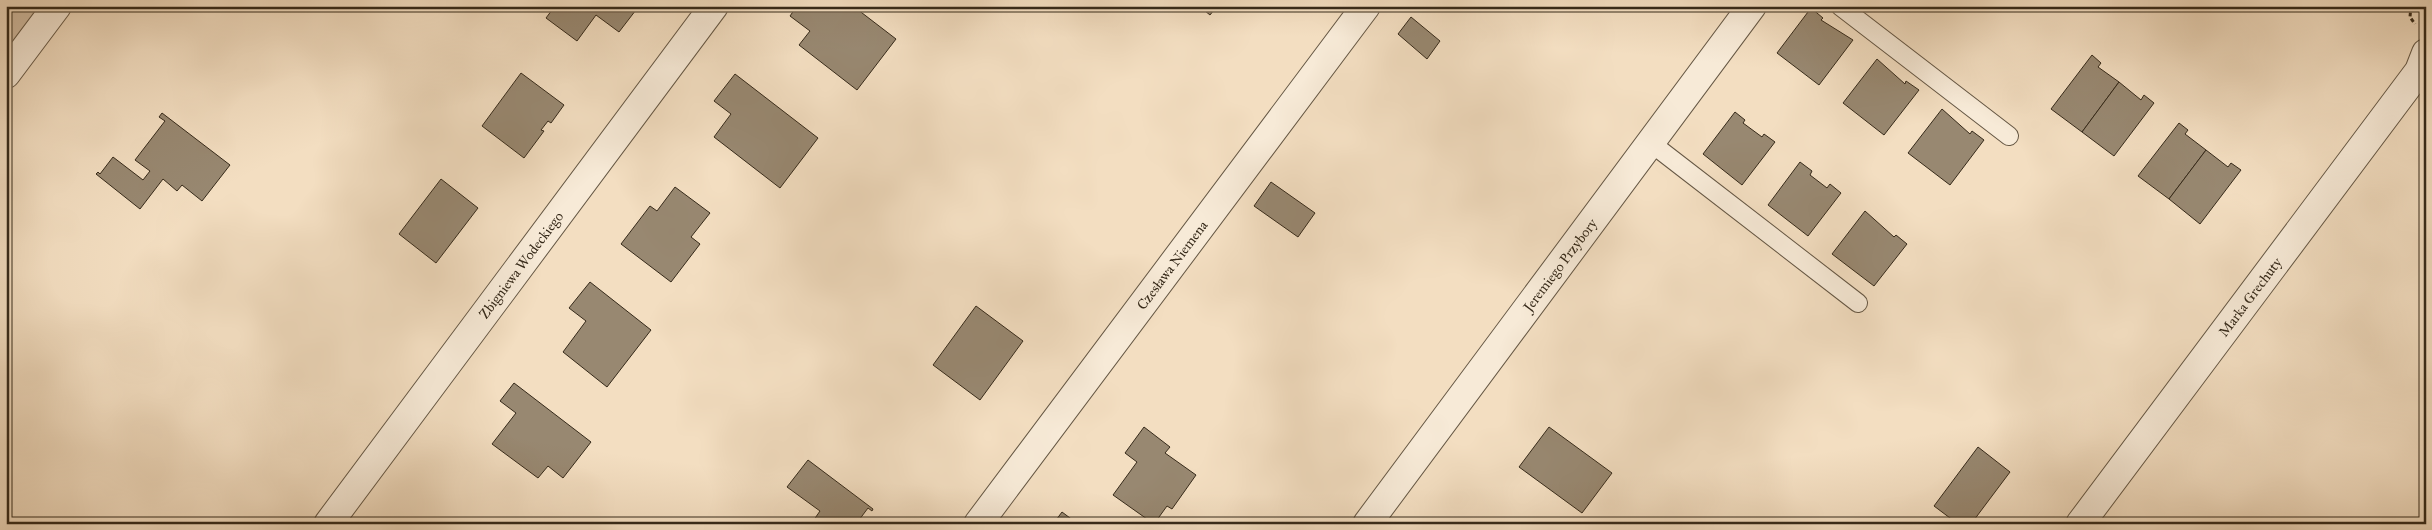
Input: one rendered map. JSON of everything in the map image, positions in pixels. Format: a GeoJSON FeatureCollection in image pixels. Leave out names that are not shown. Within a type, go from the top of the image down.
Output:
{"type":"FeatureCollection","features":[{"type":"Feature","properties":{"kind":"street"},"geometry":{"type":"LineString","coordinates":[[6,74],[57,6]]}},
{"type":"Feature","properties":{"kind":"street","name":"Zbigniewa Wodeckiego"},"geometry":{"type":"LineString","coordinates":[[328,524],[714,6]]}},
{"type":"Feature","properties":{"kind":"street","name":"Czesława Niemena"},"geometry":{"type":"LineString","coordinates":[[978,524],[1366,6]]}},
{"type":"Feature","properties":{"kind":"street","name":"Jeremiego Przybory"},"geometry":{"type":"LineString","coordinates":[[1367,524],[1752,6]]}},
{"type":"Feature","properties":{"kind":"street","name":"Marka Grechuty"},"geometry":{"type":"LineString","coordinates":[[2080,524],[2424,64]]}},
{"type":"Feature","properties":{"kind":"lane"},"geometry":{"type":"LineString","coordinates":[[1840,6],[2009,136]]}},
{"type":"Feature","properties":{"kind":"lane"},"geometry":{"type":"LineString","coordinates":[[1651,143],[1858,304]]}},
{"type":"Feature","properties":{"kind":"path"},"geometry":{"type":"LineString","coordinates":[[2410,6],[2411,21],[2418,27]]}},
{"type":"Feature","properties":{"kind":"shaded area"},"geometry":{"type":"Polygon","coordinates":[[[6,6],[40,6],[6,51],[6,6]]]}},
{"type":"Feature","properties":{"kind":"building"},"geometry":{"type":"Polygon","coordinates":[[[555,6],[639,6],[619,32],[596,15],[577,41],[546,18],[555,6]]]}},
{"type":"Feature","properties":{"kind":"building"},"geometry":{"type":"Polygon","coordinates":[[[797,6],[853,6],[896,39],[857,90],[799,45],[810,31],[790,16],[797,6]]]}},
{"type":"Feature","properties":{"kind":"building"},"geometry":{"type":"Polygon","coordinates":[[[1199,6],[1217,6],[1210,15],[1199,6]]]}},
{"type":"Feature","properties":{"kind":"building"},"geometry":{"type":"Polygon","coordinates":[[[1811,8],[1823,18],[1821,20],[1853,40],[1819,85],[1777,53],[1811,8]]]}},
{"type":"Feature","properties":{"kind":"building"},"geometry":{"type":"Polygon","coordinates":[[[1411,17],[1440,41],[1427,59],[1398,34],[1411,17]]]}},
{"type":"Feature","properties":{"kind":"building"},"geometry":{"type":"Polygon","coordinates":[[[2092,55],[2101,63],[2098,67],[2119,82],[2082,132],[2051,109],[2092,55]]]}},
{"type":"Feature","properties":{"kind":"building"},"geometry":{"type":"Polygon","coordinates":[[[1877,59],[1905,84],[1906,81],[1919,90],[1884,135],[1843,103],[1877,59]]]}},
{"type":"Feature","properties":{"kind":"building"},"geometry":{"type":"Polygon","coordinates":[[[521,73],[564,105],[551,123],[548,121],[541,130],[544,131],[524,158],[482,126],[521,73]]]}},
{"type":"Feature","properties":{"kind":"building"},"geometry":{"type":"Polygon","coordinates":[[[735,74],[818,138],[780,188],[714,137],[731,114],[714,101],[735,74]]]}},
{"type":"Feature","properties":{"kind":"building"},"geometry":{"type":"Polygon","coordinates":[[[2119,82],[2141,100],[2144,95],[2154,103],[2114,156],[2082,132],[2119,82]]]}},
{"type":"Feature","properties":{"kind":"building"},"geometry":{"type":"Polygon","coordinates":[[[1942,109],[1970,134],[1972,131],[1984,140],[1950,185],[1908,153],[1942,109]]]}},
{"type":"Feature","properties":{"kind":"building"},"geometry":{"type":"Polygon","coordinates":[[[1735,112],[1745,120],[1743,123],[1762,137],[1764,134],[1775,142],[1742,185],[1703,154],[1735,112]]]}},
{"type":"Feature","properties":{"kind":"building"},"geometry":{"type":"Polygon","coordinates":[[[162,113],[230,165],[202,201],[182,185],[177,191],[163,179],[140,209],[96,174],[98,172],[100,174],[113,157],[143,180],[150,171],[135,160],[165,121],[159,117],[162,113]]]}},
{"type":"Feature","properties":{"kind":"building"},"geometry":{"type":"Polygon","coordinates":[[[2179,123],[2188,130],[2185,134],[2206,150],[2169,199],[2138,176],[2179,123]]]}},
{"type":"Feature","properties":{"kind":"building"},"geometry":{"type":"Polygon","coordinates":[[[2206,150],[2228,167],[2231,163],[2241,170],[2200,224],[2169,199],[2206,150]]]}},
{"type":"Feature","properties":{"kind":"building"},"geometry":{"type":"Polygon","coordinates":[[[1800,162],[1812,171],[1810,175],[1827,188],[1830,184],[1841,193],[1808,236],[1768,205],[1800,162]]]}},
{"type":"Feature","properties":{"kind":"building"},"geometry":{"type":"Polygon","coordinates":[[[441,179],[478,208],[436,263],[399,234],[441,179]]]}},
{"type":"Feature","properties":{"kind":"building"},"geometry":{"type":"Polygon","coordinates":[[[1271,182],[1315,213],[1298,237],[1254,206],[1271,182]]]}},
{"type":"Feature","properties":{"kind":"building"},"geometry":{"type":"Polygon","coordinates":[[[675,187],[710,213],[691,237],[700,244],[671,282],[621,244],[650,206],[657,211],[675,187]]]}},
{"type":"Feature","properties":{"kind":"building"},"geometry":{"type":"Polygon","coordinates":[[[1865,211],[1894,237],[1896,235],[1907,244],[1874,286],[1832,254],[1865,211]]]}},
{"type":"Feature","properties":{"kind":"building"},"geometry":{"type":"Polygon","coordinates":[[[590,282],[651,330],[607,387],[563,352],[586,321],[569,308],[590,282]]]}},
{"type":"Feature","properties":{"kind":"building"},"geometry":{"type":"Polygon","coordinates":[[[976,306],[1023,341],[980,400],[933,365],[976,306]]]}},
{"type":"Feature","properties":{"kind":"building"},"geometry":{"type":"Polygon","coordinates":[[[514,383],[591,442],[563,478],[548,466],[538,478],[492,444],[516,413],[500,401],[514,383]]]}},
{"type":"Feature","properties":{"kind":"building"},"geometry":{"type":"Polygon","coordinates":[[[1144,427],[1170,447],[1165,453],[1196,475],[1172,509],[1167,506],[1154,524],[1113,495],[1137,462],[1125,453],[1144,427]]]}},
{"type":"Feature","properties":{"kind":"building"},"geometry":{"type":"Polygon","coordinates":[[[1549,427],[1612,473],[1582,513],[1519,467],[1549,427]]]}},
{"type":"Feature","properties":{"kind":"building"},"geometry":{"type":"Polygon","coordinates":[[[1978,447],[2010,472],[1971,524],[1958,524],[1934,506],[1978,447]]]}},
{"type":"Feature","properties":{"kind":"building"},"geometry":{"type":"Polygon","coordinates":[[[808,460],[873,509],[872,511],[868,508],[856,524],[811,524],[820,511],[787,487],[808,460]]]}},
{"type":"Feature","properties":{"kind":"building"},"geometry":{"type":"Polygon","coordinates":[[[1062,512],[1078,524],[1053,524],[1062,512]]]}}]}
